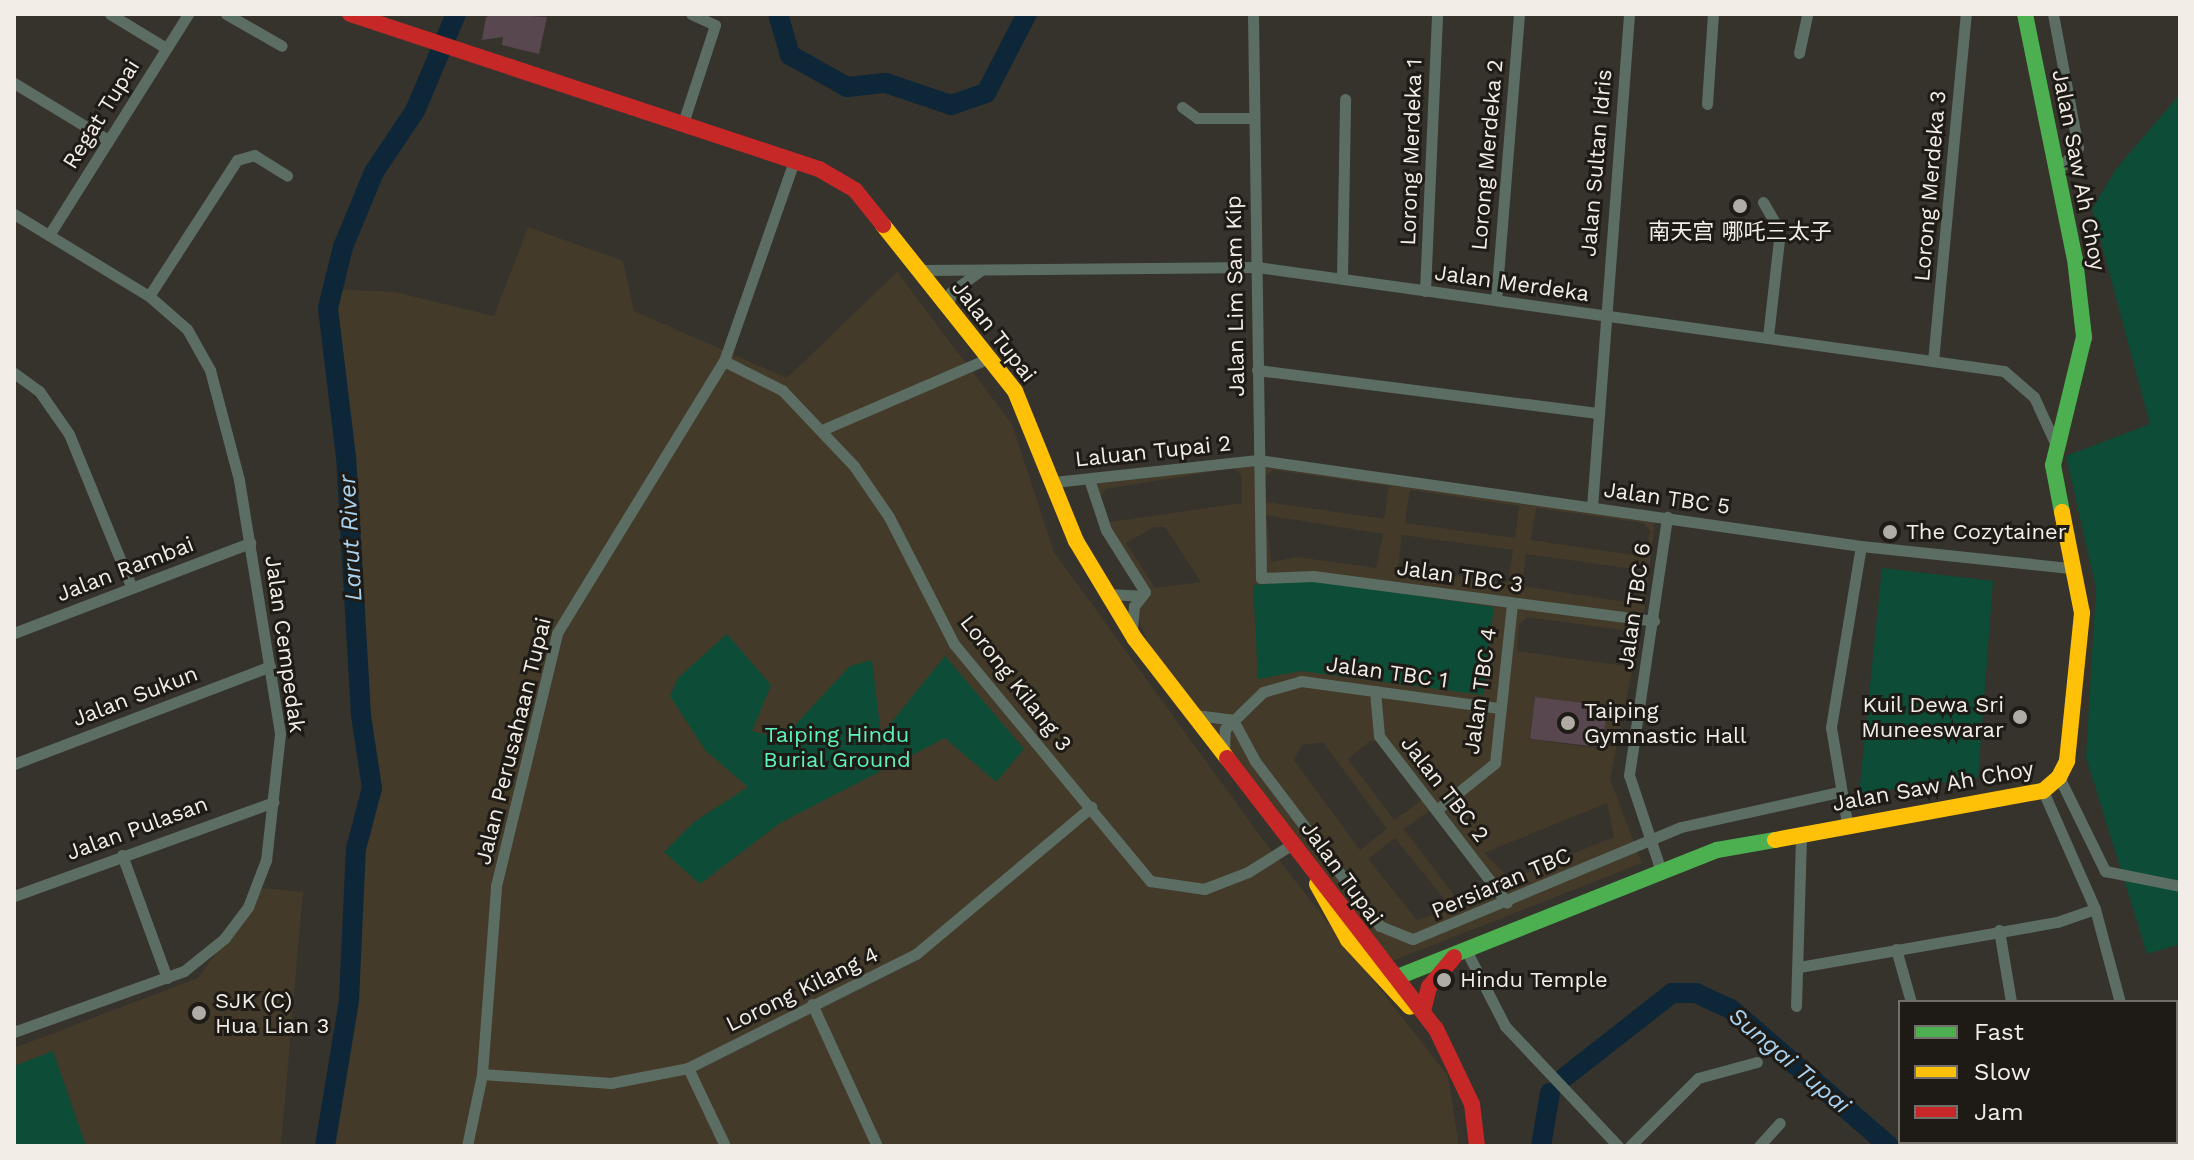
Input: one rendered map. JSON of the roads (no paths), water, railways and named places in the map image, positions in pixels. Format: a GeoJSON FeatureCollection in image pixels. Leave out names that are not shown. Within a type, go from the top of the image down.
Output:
{"type":"FeatureCollection","features":[{"type":"Feature","properties":{"kind":"street"},"geometry":{"type":"LineString","coordinates":[[110,14],[166,48]]}},
{"type":"Feature","properties":{"kind":"street","name":"Regat Tupai"},"geometry":{"type":"LineString","coordinates":[[49,235],[188,14]]}},
{"type":"Feature","properties":{"kind":"street"},"geometry":{"type":"LineString","coordinates":[[226,14],[282,46]]}},
{"type":"Feature","properties":{"kind":"street"},"geometry":{"type":"LineString","coordinates":[[683,123],[715,25],[691,14]]}},
{"type":"Feature","properties":{"kind":"street","name":"Jalan Lim Sam Kip"},"geometry":{"type":"LineString","coordinates":[[1253,14],[1251,118],[1257,267],[1261,578]]}},
{"type":"Feature","properties":{"kind":"street","name":"Lorong Merdeka 1"},"geometry":{"type":"LineString","coordinates":[[1425,291],[1437,14]]}},
{"type":"Feature","properties":{"kind":"street","name":"Lorong Merdeka 2"},"geometry":{"type":"LineString","coordinates":[[1496,300],[1519,14]]}},
{"type":"Feature","properties":{"kind":"street","name":"Jalan Sultan Idris"},"geometry":{"type":"LineString","coordinates":[[1592,507],[1602,316],[1629,14]]}},
{"type":"Feature","properties":{"kind":"street"},"geometry":{"type":"LineString","coordinates":[[1707,104],[1713,14]]}},
{"type":"Feature","properties":{"kind":"street"},"geometry":{"type":"LineString","coordinates":[[1799,53],[1807,14]]}},
{"type":"Feature","properties":{"kind":"street","name":"Lorong Merdeka 3"},"geometry":{"type":"LineString","coordinates":[[1933,361],[1966,14]]}},
{"type":"Feature","properties":{"kind":"street"},"geometry":{"type":"LineString","coordinates":[[2053,14],[2078,148],[2057,171]]}},
{"type":"Feature","properties":{"kind":"street","name":"Jalan Tupai"},"geometry":{"type":"LineString","coordinates":[[359,15],[466,48],[794,161],[855,190],[989,358],[1026,410],[1054,482],[1105,593],[1135,639],[1436,1029]]}},
{"type":"Feature","properties":{"kind":"street","name":"Jalan Saw Ah Choy"},"geometry":{"type":"LineString","coordinates":[[1395,978],[1717,850],[1847,823],[2043,791],[2059,777],[2080,662],[2082,613],[2054,488],[2056,445],[2084,337],[2030,15]]}},
{"type":"Feature","properties":{"kind":"street"},"geometry":{"type":"LineString","coordinates":[[14,83],[108,140]]}},
{"type":"Feature","properties":{"kind":"street"},"geometry":{"type":"LineString","coordinates":[[1342,277],[1345,99]]}},
{"type":"Feature","properties":{"kind":"street"},"geometry":{"type":"LineString","coordinates":[[1182,107],[1197,118],[1251,118]]}},
{"type":"Feature","properties":{"kind":"street"},"geometry":{"type":"LineString","coordinates":[[149,296],[237,160],[254,155],[287,176]]}},
{"type":"Feature","properties":{"kind":"street","name":"Jalan Perusahaan Tupai"},"geometry":{"type":"LineString","coordinates":[[467,1146],[482,1074],[496,886],[557,633],[724,361],[794,161]]}},
{"type":"Feature","properties":{"kind":"street"},"geometry":{"type":"LineString","coordinates":[[1763,202],[1780,231],[1768,337]]}},
{"type":"Feature","properties":{"kind":"street","name":"Jalan Cempedak"},"geometry":{"type":"LineString","coordinates":[[14,214],[149,296],[187,329],[218,389],[250,543],[280,734],[266,860],[248,907],[203,959],[167,978],[14,1032]]}},
{"type":"Feature","properties":{"kind":"street","name":"Jalan Merdeka"},"geometry":{"type":"LineString","coordinates":[[919,270],[1257,267],[2004,371],[2020,380],[2056,445]]}},
{"type":"Feature","properties":{"kind":"street"},"geometry":{"type":"LineString","coordinates":[[948,307],[961,282],[989,268]]}},
{"type":"Feature","properties":{"kind":"street"},"geometry":{"type":"LineString","coordinates":[[822,430],[989,358]]}},
{"type":"Feature","properties":{"kind":"street","name":"Lorong Kilang 3"},"geometry":{"type":"LineString","coordinates":[[724,361],[782,390],[822,430],[889,517],[954,644],[1150,881],[1167,888],[1225,882],[1294,843]]}},
{"type":"Feature","properties":{"kind":"street"},"geometry":{"type":"LineString","coordinates":[[1257,370],[1597,413]]}},
{"type":"Feature","properties":{"kind":"street"},"geometry":{"type":"LineString","coordinates":[[14,373],[39,391],[69,434],[132,588]]}},
{"type":"Feature","properties":{"kind":"street","name":"Laluan Tupai 2"},"geometry":{"type":"LineString","coordinates":[[1054,482],[1258,460]]}},
{"type":"Feature","properties":{"kind":"street","name":"Jalan TBC 5"},"geometry":{"type":"LineString","coordinates":[[1258,460],[1861,546],[2072,568]]}},
{"type":"Feature","properties":{"kind":"street"},"geometry":{"type":"LineString","coordinates":[[1089,479],[1106,530],[1145,592],[1131,616],[1135,639]]}},
{"type":"Feature","properties":{"kind":"street","name":"Jalan TBC 6"},"geometry":{"type":"LineString","coordinates":[[1661,871],[1648,841],[1629,775],[1667,517]]}},
{"type":"Feature","properties":{"kind":"street","name":"Jalan Rambai"},"geometry":{"type":"LineString","coordinates":[[14,633],[250,543]]}},
{"type":"Feature","properties":{"kind":"street"},"geometry":{"type":"LineString","coordinates":[[1847,823],[1839,792],[1831,727],[1861,546]]}},
{"type":"Feature","properties":{"kind":"street","name":"Jalan TBC 3"},"geometry":{"type":"LineString","coordinates":[[1261,578],[1313,576],[1654,621]]}},
{"type":"Feature","properties":{"kind":"street"},"geometry":{"type":"LineString","coordinates":[[1105,593],[1141,596]]}},
{"type":"Feature","properties":{"kind":"street","name":"Jalan TBC 4"},"geometry":{"type":"LineString","coordinates":[[1439,808],[1495,763],[1512,603]]}},
{"type":"Feature","properties":{"kind":"street","name":"Jalan Sukun"},"geometry":{"type":"LineString","coordinates":[[14,764],[270,666]]}},
{"type":"Feature","properties":{"kind":"street","name":"Jalan TBC 1"},"geometry":{"type":"LineString","coordinates":[[1233,720],[1263,692],[1301,681],[1499,708]]}},
{"type":"Feature","properties":{"kind":"street","name":"Jalan TBC 2"},"geometry":{"type":"LineString","coordinates":[[1375,691],[1379,736],[1439,808],[1507,903]]}},
{"type":"Feature","properties":{"kind":"street"},"geometry":{"type":"LineString","coordinates":[[1193,714],[1233,720],[1224,752]]}},
{"type":"Feature","properties":{"kind":"street","name":"Persiaran TBC"},"geometry":{"type":"LineString","coordinates":[[1233,720],[1255,761],[1380,926],[1413,939],[1711,817],[1839,792]]}},
{"type":"Feature","properties":{"kind":"street"},"geometry":{"type":"LineString","coordinates":[[2059,777],[2105,871],[2180,886]]}},
{"type":"Feature","properties":{"kind":"street"},"geometry":{"type":"LineString","coordinates":[[2043,791],[2095,909],[2119,1000]]}},
{"type":"Feature","properties":{"kind":"street","name":"Jalan Pulasan"},"geometry":{"type":"LineString","coordinates":[[14,896],[274,802]]}},
{"type":"Feature","properties":{"kind":"street","name":"Lorong Kilang 4"},"geometry":{"type":"LineString","coordinates":[[482,1074],[611,1083],[688,1068],[916,954],[1091,807]]}},
{"type":"Feature","properties":{"kind":"street"},"geometry":{"type":"LineString","coordinates":[[1796,1006],[1801,833]]}},
{"type":"Feature","properties":{"kind":"street"},"geometry":{"type":"LineString","coordinates":[[122,855],[167,978]]}},
{"type":"Feature","properties":{"kind":"street"},"geometry":{"type":"LineString","coordinates":[[1311,865],[1325,905],[1348,940],[1385,987],[1436,1029],[1472,1104],[1477,1146]]}},
{"type":"Feature","properties":{"kind":"street"},"geometry":{"type":"LineString","coordinates":[[1799,967],[2095,909]]}},
{"type":"Feature","properties":{"kind":"street"},"geometry":{"type":"LineString","coordinates":[[1999,930],[2011,1000]]}},
{"type":"Feature","properties":{"kind":"street"},"geometry":{"type":"LineString","coordinates":[[1896,949],[1910,1000]]}},
{"type":"Feature","properties":{"kind":"street"},"geometry":{"type":"LineString","coordinates":[[1423,1011],[1429,987],[1462,952],[1505,1026],[1618,1146]]}},
{"type":"Feature","properties":{"kind":"street"},"geometry":{"type":"LineString","coordinates":[[812,1004],[877,1146]]}},
{"type":"Feature","properties":{"kind":"street"},"geometry":{"type":"LineString","coordinates":[[1630,1146],[1698,1078],[1757,1062]]}},
{"type":"Feature","properties":{"kind":"street"},"geometry":{"type":"LineString","coordinates":[[688,1068],[725,1146]]}},
{"type":"Feature","properties":{"kind":"street"},"geometry":{"type":"LineString","coordinates":[[1759,1146],[1780,1123]]}},
{"type":"Feature","properties":{"kind":"waterway","name":"Larut River"},"geometry":{"type":"LineString","coordinates":[[325,1146],[349,1001],[356,849],[372,788],[361,715],[346,457],[328,308],[343,247],[374,172],[415,111],[456,14]]}},
{"type":"Feature","properties":{"kind":"waterway"},"geometry":{"type":"LineString","coordinates":[[778,14],[790,55],[847,87],[886,83],[951,105],[986,93],[1027,14]]}},
{"type":"Feature","properties":{"kind":"waterway","name":"Sungai Tupai"},"geometry":{"type":"LineString","coordinates":[[1565,1077],[1672,993],[1696,993],[1731,1009],[1889,1146]]}},
{"type":"Feature","properties":{"kind":"waterway"},"geometry":{"type":"LineString","coordinates":[[1541,1146],[1550,1093]]}},
{"type":"Feature","properties":{"kind":"place","name":"南天宫 哪吒三太子"},"geometry":{"type":"Point","coordinates":[1740,206]}},
{"type":"Feature","properties":{"kind":"place","name":"The Cozytainer"},"geometry":{"type":"Point","coordinates":[1890,532]}},
{"type":"Feature","properties":{"kind":"place","name":"Kuil Dewa Sri Muneeswarar"},"geometry":{"type":"Point","coordinates":[2020,717]}},
{"type":"Feature","properties":{"kind":"place","name":"Taiping Gymnastic Hall"},"geometry":{"type":"Point","coordinates":[1568,723]}},
{"type":"Feature","properties":{"kind":"place","name":"Hindu Temple"},"geometry":{"type":"Point","coordinates":[1444,980]}},
{"type":"Feature","properties":{"kind":"place","name":"SJK (C) Hua Lian 3"},"geometry":{"type":"Point","coordinates":[199,1013]}},
{"type":"Feature","properties":{"kind":"park label","name":"Taiping Hindu Burial Ground"},"geometry":{"type":"Point","coordinates":[837,746]}}]}
